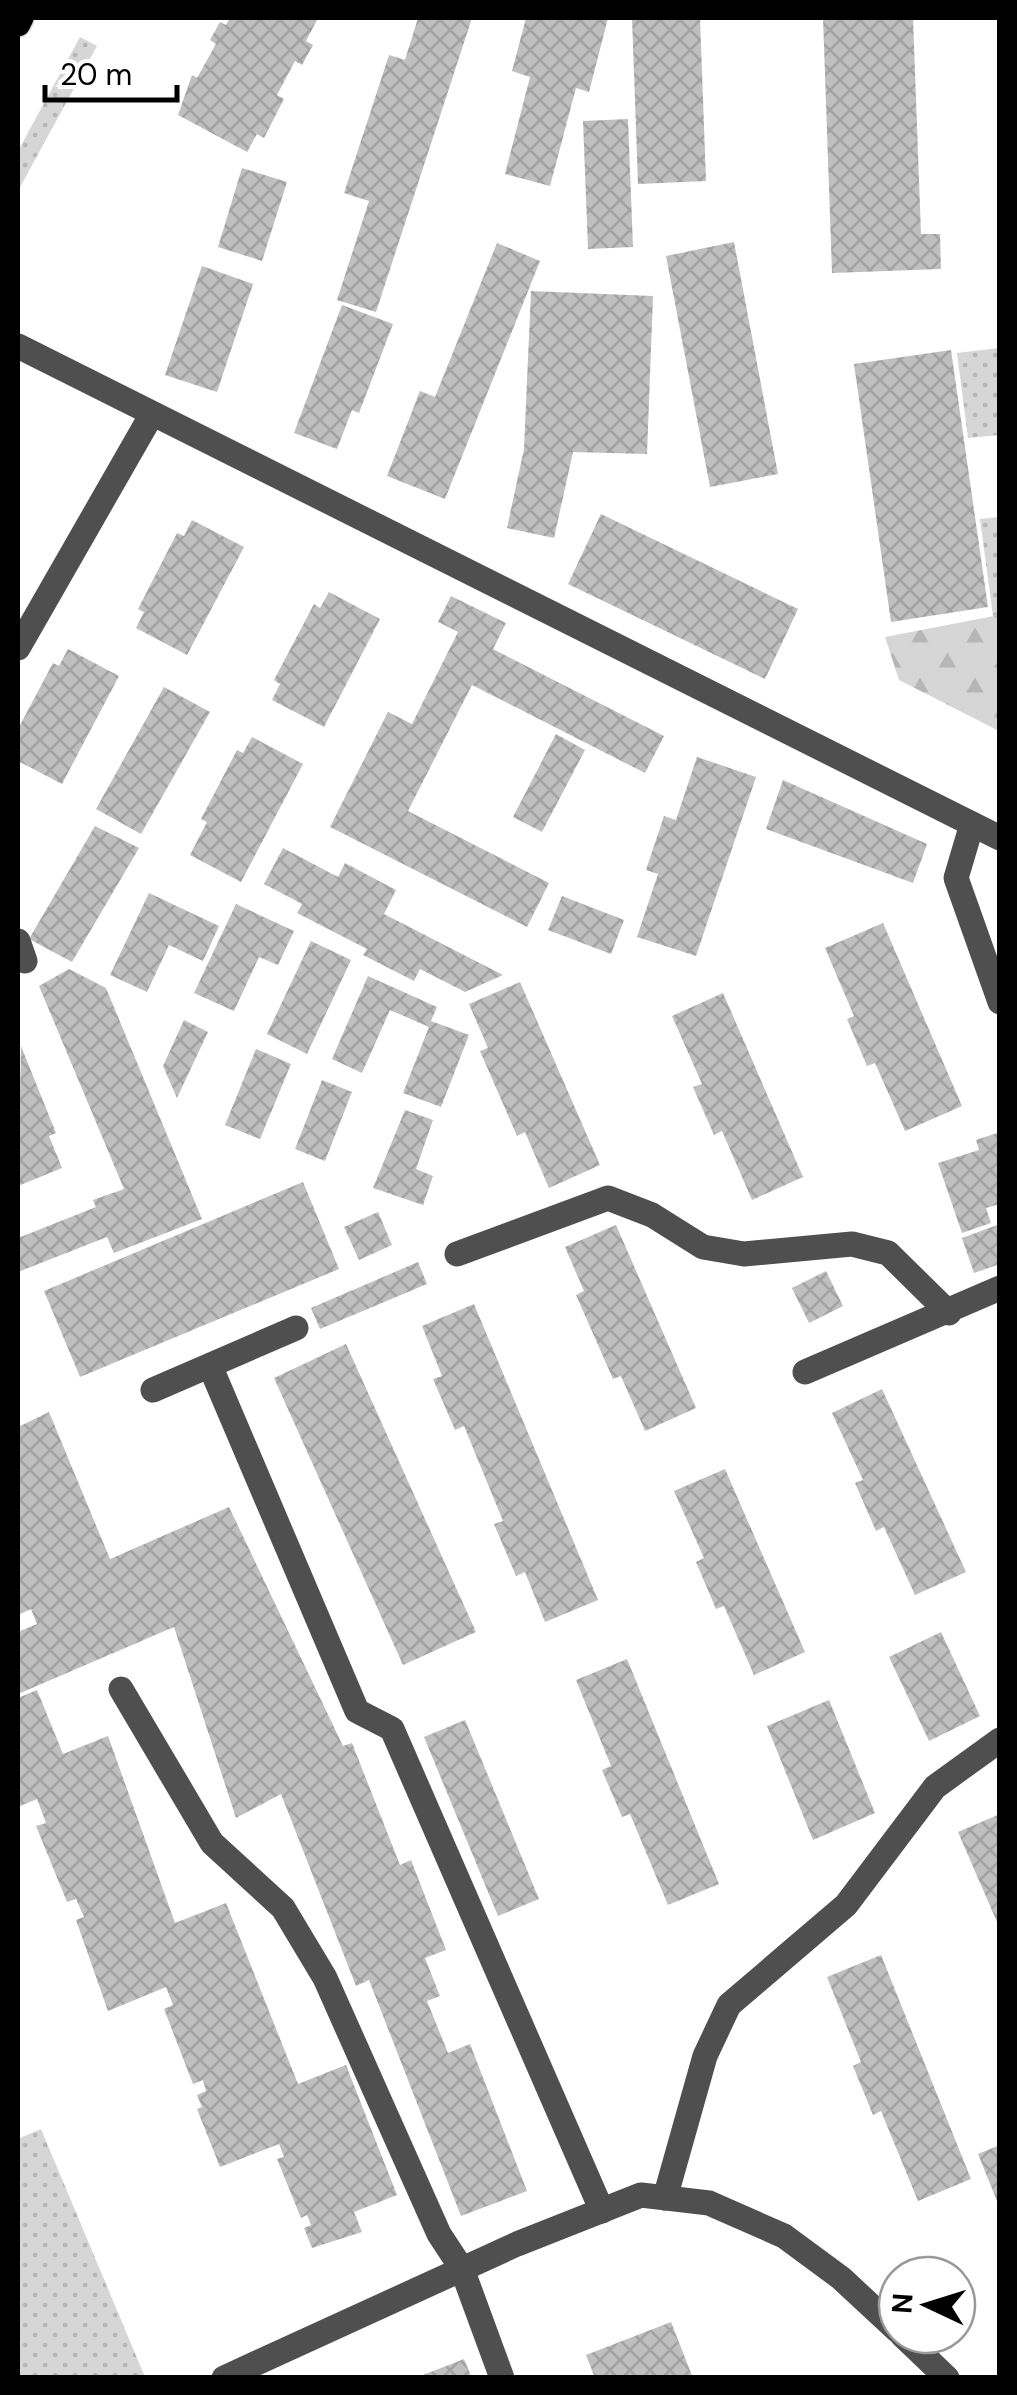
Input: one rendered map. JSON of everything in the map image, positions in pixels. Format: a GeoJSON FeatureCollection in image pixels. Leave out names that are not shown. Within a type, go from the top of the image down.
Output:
{"type":"FeatureCollection","features":[{"type":"Feature","properties":{"kind":"street"},"geometry":{"type":"LineString","coordinates":[[18,346],[1000,838]]}},
{"type":"Feature","properties":{"kind":"street"},"geometry":{"type":"LineString","coordinates":[[18,648],[152,414]]}},
{"type":"Feature","properties":{"kind":"street"},"geometry":{"type":"LineString","coordinates":[[972,824],[956,878],[1000,1002]]}},
{"type":"Feature","properties":{"kind":"street"},"geometry":{"type":"LineString","coordinates":[[457,1254],[608,1198],[652,1215],[702,1247],[744,1254],[852,1244],[888,1253],[949,1313]]}},
{"type":"Feature","properties":{"kind":"street"},"geometry":{"type":"LineString","coordinates":[[805,1372],[1000,1288]]}},
{"type":"Feature","properties":{"kind":"street"},"geometry":{"type":"LineString","coordinates":[[152,1390],[296,1328]]}},
{"type":"Feature","properties":{"kind":"street"},"geometry":{"type":"LineString","coordinates":[[210,1368],[356,1711],[392,1729],[602,2211]]}},
{"type":"Feature","properties":{"kind":"street"},"geometry":{"type":"LineString","coordinates":[[122,1689],[212,1843],[283,1908],[326,1978],[439,2234],[462,2269],[502,2378]]}},
{"type":"Feature","properties":{"kind":"street"},"geometry":{"type":"LineString","coordinates":[[666,2198],[705,2056],[729,2006],[846,1905],[935,1787],[1000,1740]]}},
{"type":"Feature","properties":{"kind":"street"},"geometry":{"type":"LineString","coordinates":[[224,2378],[462,2269],[642,2195],[709,2203],[784,2236],[842,2278],[877,2311]]}},
{"type":"Feature","properties":{"kind":"street"},"geometry":{"type":"LineString","coordinates":[[924,2355],[948,2378]]}},
{"type":"Feature","properties":{"kind":"green space"},"geometry":{"type":"Polygon","coordinates":[[[80,37],[97,46],[18,191],[18,151],[80,37]]]}},
{"type":"Feature","properties":{"kind":"green space"},"geometry":{"type":"Polygon","coordinates":[[[999,348],[999,435],[968,438],[957,353],[999,348]]]}},
{"type":"Feature","properties":{"kind":"green space"},"geometry":{"type":"Polygon","coordinates":[[[999,517],[999,615],[993,616],[980,519],[999,517]]]}},
{"type":"Feature","properties":{"kind":"green space"},"geometry":{"type":"Polygon","coordinates":[[[999,615],[999,731],[899,680],[885,637],[999,615]]]}},
{"type":"Feature","properties":{"kind":"green space"},"geometry":{"type":"Polygon","coordinates":[[[41,2129],[145,2377],[18,2377],[18,2139],[41,2129]]]}},
{"type":"Feature","properties":{"kind":"building"},"geometry":{"type":"Polygon","coordinates":[[[230,18],[318,18],[306,41],[313,45],[302,65],[295,61],[277,95],[284,99],[264,138],[257,134],[247,152],[178,115],[192,75],[197,78],[216,44],[210,40],[220,22],[226,25],[230,18]]]}},
{"type":"Feature","properties":{"kind":"building"},"geometry":{"type":"Polygon","coordinates":[[[418,18],[472,18],[376,312],[337,300],[369,201],[344,193],[389,55],[405,60],[418,18]]]}},
{"type":"Feature","properties":{"kind":"building"},"geometry":{"type":"Polygon","coordinates":[[[526,18],[608,18],[589,92],[576,88],[550,186],[505,174],[530,77],[512,71],[526,18]]]}},
{"type":"Feature","properties":{"kind":"building"},"geometry":{"type":"Polygon","coordinates":[[[632,18],[700,18],[706,181],[638,184],[632,18]]]}},
{"type":"Feature","properties":{"kind":"building"},"geometry":{"type":"Polygon","coordinates":[[[823,18],[913,18],[921,234],[940,234],[941,269],[832,273],[823,18]]]}},
{"type":"Feature","properties":{"kind":"building"},"geometry":{"type":"Polygon","coordinates":[[[628,119],[633,247],[588,249],[583,121],[628,119]]]}},
{"type":"Feature","properties":{"kind":"building"},"geometry":{"type":"Polygon","coordinates":[[[242,168],[287,182],[262,261],[218,247],[242,168]]]}},
{"type":"Feature","properties":{"kind":"building"},"geometry":{"type":"Polygon","coordinates":[[[734,242],[778,474],[710,487],[666,256],[734,242]]]}},
{"type":"Feature","properties":{"kind":"building"},"geometry":{"type":"Polygon","coordinates":[[[497,243],[540,261],[445,499],[387,476],[420,391],[435,397],[497,243]]]}},
{"type":"Feature","properties":{"kind":"building"},"geometry":{"type":"Polygon","coordinates":[[[202,266],[253,284],[217,392],[165,375],[202,266]]]}},
{"type":"Feature","properties":{"kind":"building"},"geometry":{"type":"Polygon","coordinates":[[[531,291],[653,296],[647,454],[573,452],[554,538],[507,528],[524,449],[531,291]]]}},
{"type":"Feature","properties":{"kind":"building"},"geometry":{"type":"Polygon","coordinates":[[[342,305],[393,324],[359,413],[352,410],[337,449],[294,433],[342,305]]]}},
{"type":"Feature","properties":{"kind":"building"},"geometry":{"type":"Polygon","coordinates":[[[951,350],[988,607],[891,622],[854,364],[951,350]]]}},
{"type":"Feature","properties":{"kind":"building"},"geometry":{"type":"Polygon","coordinates":[[[601,514],[798,609],[765,679],[568,584],[601,514]]]}},
{"type":"Feature","properties":{"kind":"building"},"geometry":{"type":"Polygon","coordinates":[[[192,520],[244,547],[187,655],[136,628],[144,612],[138,609],[177,533],[184,536],[192,520]]]}},
{"type":"Feature","properties":{"kind":"building"},"geometry":{"type":"Polygon","coordinates":[[[329,592],[380,619],[324,727],[272,700],[280,684],[274,680],[314,604],[320,608],[329,592]]]}},
{"type":"Feature","properties":{"kind":"building"},"geometry":{"type":"Polygon","coordinates":[[[451,596],[506,623],[493,649],[664,736],[645,773],[472,685],[408,811],[549,883],[527,927],[330,827],[388,712],[412,724],[458,632],[438,622],[451,596]]]}},
{"type":"Feature","properties":{"kind":"building"},"geometry":{"type":"Polygon","coordinates":[[[68,649],[119,676],[62,784],[18,761],[18,729],[53,663],[59,666],[68,649]]]}},
{"type":"Feature","properties":{"kind":"building"},"geometry":{"type":"Polygon","coordinates":[[[164,687],[210,712],[141,834],[96,809],[164,687]]]}},
{"type":"Feature","properties":{"kind":"building"},"geometry":{"type":"Polygon","coordinates":[[[556,734],[585,750],[542,832],[513,817],[556,734]]]}},
{"type":"Feature","properties":{"kind":"building"},"geometry":{"type":"Polygon","coordinates":[[[252,737],[303,764],[241,882],[190,855],[207,822],[201,819],[237,750],[243,753],[252,737]]]}},
{"type":"Feature","properties":{"kind":"building"},"geometry":{"type":"Polygon","coordinates":[[[697,757],[756,777],[696,956],[637,937],[658,874],[646,870],[664,816],[676,820],[697,757]]]}},
{"type":"Feature","properties":{"kind":"building"},"geometry":{"type":"Polygon","coordinates":[[[783,780],[927,844],[913,883],[766,829],[783,780]]]}},
{"type":"Feature","properties":{"kind":"building"},"geometry":{"type":"Polygon","coordinates":[[[95,826],[139,848],[72,962],[29,939],[95,826]]]}},
{"type":"Feature","properties":{"kind":"building"},"geometry":{"type":"Polygon","coordinates":[[[283,848],[338,877],[345,863],[396,890],[384,914],[503,975],[465,992],[420,969],[414,981],[363,955],[367,949],[297,913],[302,904],[264,884],[283,848]]]}},
{"type":"Feature","properties":{"kind":"building"},"geometry":{"type":"Polygon","coordinates":[[[149,893],[219,926],[203,961],[169,945],[147,992],[110,975],[149,893]]]}},
{"type":"Feature","properties":{"kind":"building"},"geometry":{"type":"Polygon","coordinates":[[[562,896],[624,920],[611,954],[548,930],[562,896]]]}},
{"type":"Feature","properties":{"kind":"building"},"geometry":{"type":"Polygon","coordinates":[[[236,904],[294,931],[278,965],[259,957],[234,1011],[194,993],[236,904]]]}},
{"type":"Feature","properties":{"kind":"building"},"geometry":{"type":"Polygon","coordinates":[[[883,923],[962,1106],[905,1131],[875,1063],[867,1066],[847,1019],[854,1016],[825,948],[883,923]]]}},
{"type":"Feature","properties":{"kind":"building"},"geometry":{"type":"Polygon","coordinates":[[[311,941],[351,960],[307,1054],[267,1034],[311,941]]]}},
{"type":"Feature","properties":{"kind":"building"},"geometry":{"type":"Polygon","coordinates":[[[69,969],[106,988],[202,1219],[114,1253],[107,1237],[18,1272],[18,1238],[96,1207],[93,1200],[124,1189],[39,986],[69,969]]]}},
{"type":"Feature","properties":{"kind":"building"},"geometry":{"type":"Polygon","coordinates":[[[368,976],[437,1007],[431,1021],[469,1035],[441,1107],[403,1093],[429,1027],[390,1010],[362,1073],[332,1059],[368,976]]]}},
{"type":"Feature","properties":{"kind":"building"},"geometry":{"type":"Polygon","coordinates":[[[520,982],[600,1165],[549,1188],[525,1132],[517,1136],[480,1051],[488,1048],[469,1004],[520,982]]]}},
{"type":"Feature","properties":{"kind":"building"},"geometry":{"type":"Polygon","coordinates":[[[723,993],[803,1177],[752,1200],[722,1131],[714,1135],[693,1087],[702,1084],[672,1016],[723,993]]]}},
{"type":"Feature","properties":{"kind":"building"},"geometry":{"type":"Polygon","coordinates":[[[184,1020],[208,1032],[177,1098],[163,1066],[184,1020]]]}},
{"type":"Feature","properties":{"kind":"building"},"geometry":{"type":"Polygon","coordinates":[[[21,1046],[56,1133],[49,1136],[62,1168],[18,1186],[21,1046]]]}},
{"type":"Feature","properties":{"kind":"building"},"geometry":{"type":"Polygon","coordinates":[[[256,1049],[291,1064],[260,1139],[225,1125],[256,1049]]]}},
{"type":"Feature","properties":{"kind":"building"},"geometry":{"type":"Polygon","coordinates":[[[322,1080],[352,1092],[325,1161],[295,1149],[322,1080]]]}},
{"type":"Feature","properties":{"kind":"building"},"geometry":{"type":"Polygon","coordinates":[[[405,1110],[433,1120],[416,1169],[433,1176],[423,1205],[373,1188],[405,1110]]]}},
{"type":"Feature","properties":{"kind":"building"},"geometry":{"type":"Polygon","coordinates":[[[1000,1132],[1000,1204],[986,1208],[991,1223],[962,1233],[938,1163],[979,1150],[976,1140],[1000,1132]]]}},
{"type":"Feature","properties":{"kind":"building"},"geometry":{"type":"Polygon","coordinates":[[[303,1182],[339,1269],[80,1377],[44,1291],[303,1182]]]}},
{"type":"Feature","properties":{"kind":"building"},"geometry":{"type":"Polygon","coordinates":[[[378,1212],[392,1245],[359,1260],[344,1227],[378,1212]]]}},
{"type":"Feature","properties":{"kind":"building"},"geometry":{"type":"Polygon","coordinates":[[[1000,1224],[1000,1264],[974,1273],[962,1238],[1000,1224]]]}},
{"type":"Feature","properties":{"kind":"building"},"geometry":{"type":"Polygon","coordinates":[[[616,1225],[696,1408],[645,1431],[621,1376],[613,1379],[576,1295],[584,1291],[565,1247],[616,1225]]]}},
{"type":"Feature","properties":{"kind":"building"},"geometry":{"type":"Polygon","coordinates":[[[418,1262],[427,1284],[320,1329],[311,1308],[418,1262]]]}},
{"type":"Feature","properties":{"kind":"building"},"geometry":{"type":"Polygon","coordinates":[[[826,1271],[843,1306],[809,1323],[792,1288],[826,1271]]]}},
{"type":"Feature","properties":{"kind":"building"},"geometry":{"type":"Polygon","coordinates":[[[474,1304],[598,1600],[545,1622],[525,1572],[516,1576],[494,1524],[503,1521],[464,1426],[455,1430],[433,1379],[442,1376],[422,1326],[474,1304]]]}},
{"type":"Feature","properties":{"kind":"building"},"geometry":{"type":"Polygon","coordinates":[[[346,1344],[476,1632],[403,1665],[274,1378],[346,1344]]]}},
{"type":"Feature","properties":{"kind":"building"},"geometry":{"type":"Polygon","coordinates":[[[882,1389],[966,1572],[915,1595],[884,1527],[876,1531],[855,1483],[863,1480],[832,1413],[882,1389]]]}},
{"type":"Feature","properties":{"kind":"building"},"geometry":{"type":"Polygon","coordinates":[[[49,1412],[110,1559],[229,1507],[343,1746],[352,1743],[400,1865],[411,1860],[446,1950],[425,1958],[440,1996],[427,2001],[448,2053],[470,2044],[527,2191],[461,2216],[369,1980],[356,1986],[281,1794],[236,1818],[174,1627],[18,1694],[18,1632],[37,1624],[31,1609],[18,1615],[18,1427],[49,1412]]]}},
{"type":"Feature","properties":{"kind":"building"},"geometry":{"type":"Polygon","coordinates":[[[725,1469],[805,1652],[754,1675],[724,1606],[716,1609],[696,1562],[704,1558],[674,1491],[725,1469]]]}},
{"type":"Feature","properties":{"kind":"building"},"geometry":{"type":"Polygon","coordinates":[[[941,1632],[980,1716],[929,1741],[889,1657],[941,1632]]]}},
{"type":"Feature","properties":{"kind":"building"},"geometry":{"type":"Polygon","coordinates":[[[627,1659],[719,1884],[668,1905],[630,1814],[622,1817],[602,1770],[611,1766],[576,1680],[627,1659]]]}},
{"type":"Feature","properties":{"kind":"building"},"geometry":{"type":"Polygon","coordinates":[[[37,1690],[63,1754],[108,1736],[175,1923],[226,1903],[298,2084],[346,2065],[397,2195],[354,2212],[362,2232],[312,2248],[304,2228],[311,2225],[307,2215],[301,2218],[277,2159],[284,2157],[279,2144],[220,2167],[197,2109],[202,2107],[197,2095],[206,2091],[203,2080],[193,2084],[164,2009],[173,2005],[166,1987],[108,2011],[76,1920],[84,1917],[76,1899],[67,1902],[36,1826],[46,1823],[37,1799],[18,1807],[18,1698],[37,1690]]]}},
{"type":"Feature","properties":{"kind":"building"},"geometry":{"type":"Polygon","coordinates":[[[829,1700],[875,1813],[813,1840],[767,1726],[829,1700]]]}},
{"type":"Feature","properties":{"kind":"building"},"geometry":{"type":"Polygon","coordinates":[[[465,1720],[539,1899],[498,1916],[424,1737],[465,1720]]]}},
{"type":"Feature","properties":{"kind":"building"},"geometry":{"type":"Polygon","coordinates":[[[1000,1814],[1000,1929],[958,1832],[1000,1814]]]}},
{"type":"Feature","properties":{"kind":"building"},"geometry":{"type":"Polygon","coordinates":[[[881,1955],[971,2179],[918,2201],[881,2111],[873,2115],[853,2066],[861,2062],[827,1977],[881,1955]]]}},
{"type":"Feature","properties":{"kind":"building"},"geometry":{"type":"Polygon","coordinates":[[[1000,2145],[1000,2206],[999,2206],[978,2154],[1000,2145]]]}},
{"type":"Feature","properties":{"kind":"building"},"geometry":{"type":"Polygon","coordinates":[[[671,2322],[693,2378],[595,2378],[586,2355],[671,2322]]]}},
{"type":"Feature","properties":{"kind":"building"},"geometry":{"type":"Polygon","coordinates":[[[464,2359],[472,2378],[418,2378],[418,2377],[464,2359]]]}}]}
